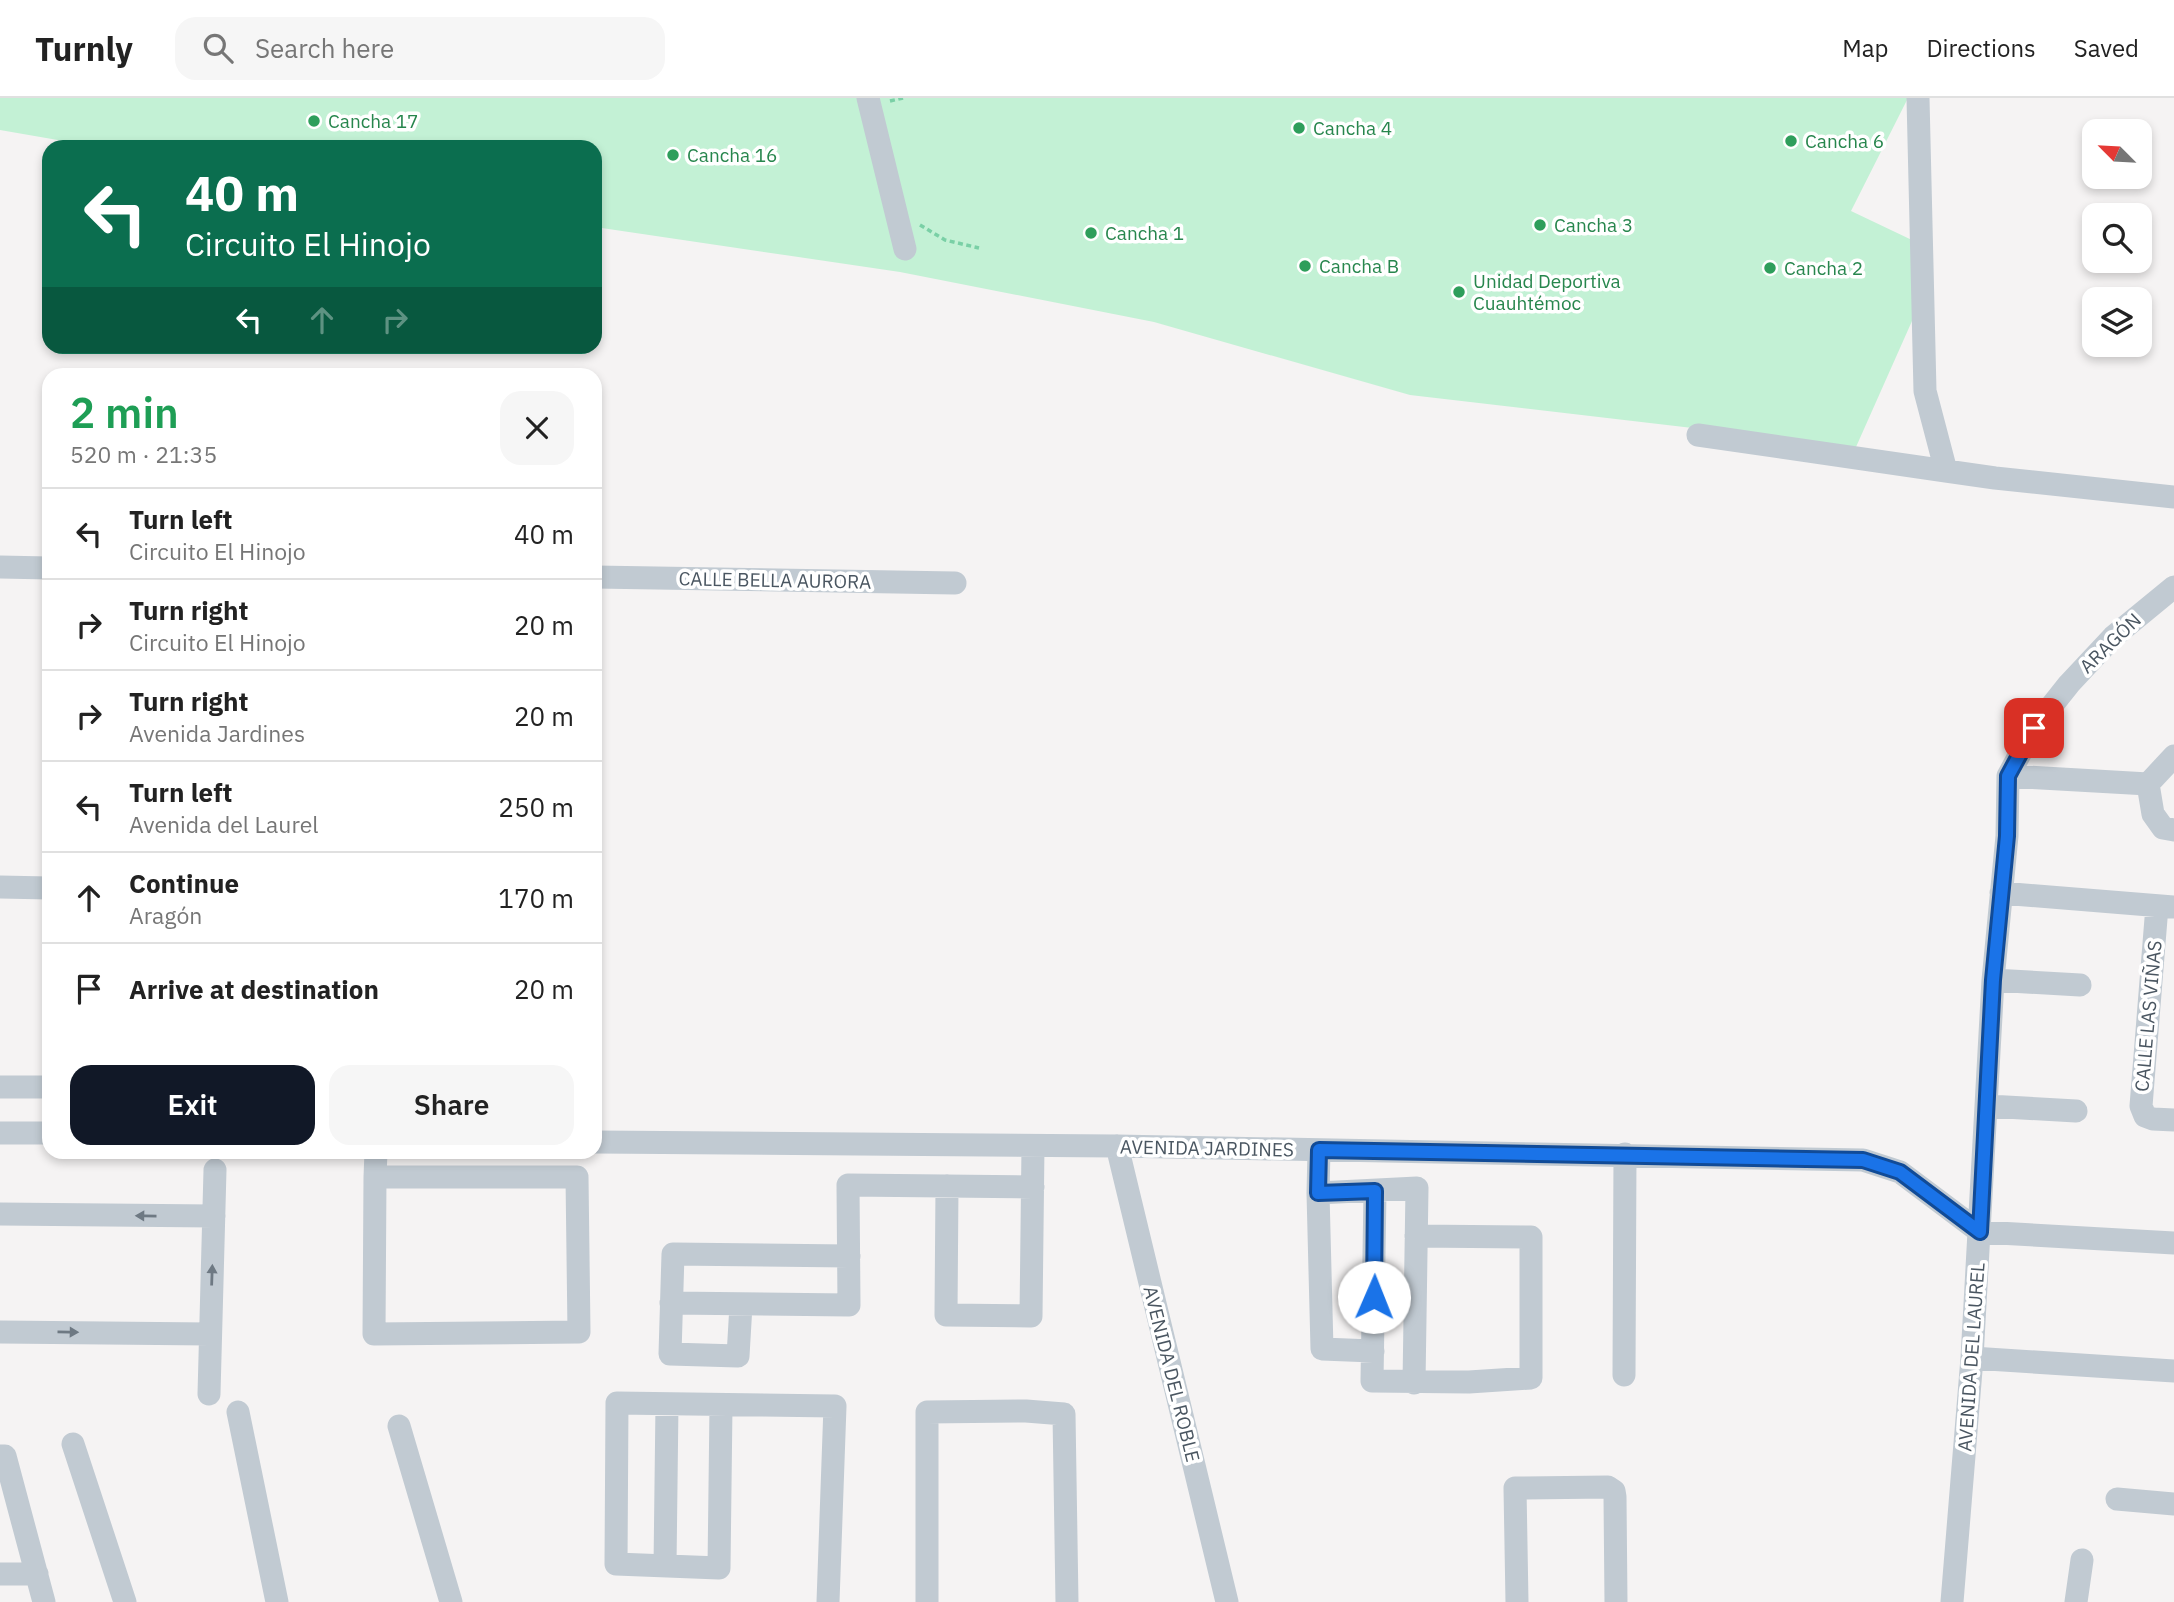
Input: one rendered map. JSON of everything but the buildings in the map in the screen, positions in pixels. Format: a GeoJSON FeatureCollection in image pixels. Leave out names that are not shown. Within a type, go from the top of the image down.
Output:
{"type":"FeatureCollection","features":[{"type":"Feature","properties":{"kind":"street"},"geometry":{"type":"LineString","coordinates":[[1918,98],[1925,391],[1946,471]]}},
{"type":"Feature","properties":{"kind":"street"},"geometry":{"type":"LineString","coordinates":[[884,101],[905,249]]}},
{"type":"Feature","properties":{"kind":"street"},"geometry":{"type":"LineString","coordinates":[[1698,435],[1995,478],[2174,497]]}},
{"type":"Feature","properties":{"kind":"street"},"geometry":{"type":"LineString","coordinates":[[0,567],[42,568]]}},
{"type":"Feature","properties":{"kind":"street","name":"CALLE BELLA AURORA"},"geometry":{"type":"LineString","coordinates":[[602,577],[955,583]]}},
{"type":"Feature","properties":{"kind":"street","name":"ARAGÓN"},"geometry":{"type":"LineString","coordinates":[[2008,776],[2034,728],[2069,684],[2113,637],[2174,587]]}},
{"type":"Feature","properties":{"kind":"street"},"geometry":{"type":"LineString","coordinates":[[2148,784],[2174,756]]}},
{"type":"Feature","properties":{"kind":"street"},"geometry":{"type":"LineString","coordinates":[[2008,776],[2148,784]]}},
{"type":"Feature","properties":{"kind":"street","name":"AVENIDA DEL LAUREL"},"geometry":{"type":"LineString","coordinates":[[1952,1602],[1972,1358],[1993,980],[2007,836],[2008,776]]}},
{"type":"Feature","properties":{"kind":"street"},"geometry":{"type":"LineString","coordinates":[[2148,784],[2153,814],[2164,828],[2174,830]]}},
{"type":"Feature","properties":{"kind":"street"},"geometry":{"type":"LineString","coordinates":[[0,887],[42,888]]}},
{"type":"Feature","properties":{"kind":"street"},"geometry":{"type":"LineString","coordinates":[[2001,893],[2165,906]]}},
{"type":"Feature","properties":{"kind":"street","name":"CALLE LAS VIÑAS"},"geometry":{"type":"LineString","coordinates":[[2163,1119],[2145,1116],[2141,1106],[2165,906]]}},
{"type":"Feature","properties":{"kind":"street"},"geometry":{"type":"LineString","coordinates":[[1993,980],[2080,985]]}},
{"type":"Feature","properties":{"kind":"street"},"geometry":{"type":"LineString","coordinates":[[0,1087],[42,1087]]}},
{"type":"Feature","properties":{"kind":"street"},"geometry":{"type":"LineString","coordinates":[[1987,1106],[2076,1111]]}},
{"type":"Feature","properties":{"kind":"street"},"geometry":{"type":"LineString","coordinates":[[0,1133],[42,1133]]}},
{"type":"Feature","properties":{"kind":"street","name":"AVENIDA JARDINES"},"geometry":{"type":"LineString","coordinates":[[602,1142],[1117,1146],[1863,1160],[1900,1172],[1980,1232]]}},
{"type":"Feature","properties":{"kind":"street"},"geometry":{"type":"LineString","coordinates":[[947,1186],[946,1315],[1031,1317],[1033,1146]]}},
{"type":"Feature","properties":{"kind":"street","name":"AVENIDA DEL ROBLE"},"geometry":{"type":"LineString","coordinates":[[1117,1146],[1227,1602]]}},
{"type":"Feature","properties":{"kind":"street"},"geometry":{"type":"LineString","coordinates":[[1319,1150],[1322,1349],[1373,1350]]}},
{"type":"Feature","properties":{"kind":"street"},"geometry":{"type":"LineString","coordinates":[[1624,1375],[1625,1154]]}},
{"type":"Feature","properties":{"kind":"street"},"geometry":{"type":"LineString","coordinates":[[375,1177],[577,1177],[579,1332],[374,1334],[375,1177],[376,1159]]}},
{"type":"Feature","properties":{"kind":"street"},"geometry":{"type":"LineString","coordinates":[[209,1394],[215,1170]]}},
{"type":"Feature","properties":{"kind":"street"},"geometry":{"type":"LineString","coordinates":[[671,1303],[741,1306],[849,1305],[848,1185],[1033,1187]]}},
{"type":"Feature","properties":{"kind":"street"},"geometry":{"type":"LineString","coordinates":[[1318,1193],[1417,1188],[1414,1383]]}},
{"type":"Feature","properties":{"kind":"street"},"geometry":{"type":"LineString","coordinates":[[1375,1191],[1372,1381],[1414,1383],[1531,1378],[1531,1237],[1416,1236]]}},
{"type":"Feature","properties":{"kind":"street"},"geometry":{"type":"LineString","coordinates":[[0,1214],[214,1216]]}},
{"type":"Feature","properties":{"kind":"street"},"geometry":{"type":"LineString","coordinates":[[1980,1232],[2174,1243]]}},
{"type":"Feature","properties":{"kind":"street"},"geometry":{"type":"LineString","coordinates":[[741,1306],[738,1356],[670,1354],[673,1254],[849,1256]]}},
{"type":"Feature","properties":{"kind":"street"},"geometry":{"type":"LineString","coordinates":[[0,1332],[210,1334]]}},
{"type":"Feature","properties":{"kind":"street"},"geometry":{"type":"LineString","coordinates":[[1972,1358],[2174,1371]]}},
{"type":"Feature","properties":{"kind":"street"},"geometry":{"type":"LineString","coordinates":[[721,1406],[719,1569],[616,1564],[617,1403],[835,1406],[828,1602]]}},
{"type":"Feature","properties":{"kind":"street"},"geometry":{"type":"LineString","coordinates":[[665,1566],[667,1404]]}},
{"type":"Feature","properties":{"kind":"street"},"geometry":{"type":"LineString","coordinates":[[927,1602],[927,1412],[1026,1411],[1065,1414],[1067,1602]]}},
{"type":"Feature","properties":{"kind":"street"},"geometry":{"type":"LineString","coordinates":[[238,1412],[277,1602]]}},
{"type":"Feature","properties":{"kind":"street"},"geometry":{"type":"LineString","coordinates":[[399,1426],[451,1602]]}},
{"type":"Feature","properties":{"kind":"street"},"geometry":{"type":"LineString","coordinates":[[73,1444],[125,1602]]}},
{"type":"Feature","properties":{"kind":"street"},"geometry":{"type":"LineString","coordinates":[[3,1456],[44,1602]]}},
{"type":"Feature","properties":{"kind":"street"},"geometry":{"type":"LineString","coordinates":[[1517,1602],[1515,1488],[1608,1486],[1614,1491],[1615,1497],[1616,1602]]}},
{"type":"Feature","properties":{"kind":"street"},"geometry":{"type":"LineString","coordinates":[[2117,1499],[2174,1504]]}},
{"type":"Feature","properties":{"kind":"street"},"geometry":{"type":"LineString","coordinates":[[2076,1602],[2082,1560]]}},
{"type":"Feature","properties":{"kind":"street"},"geometry":{"type":"LineString","coordinates":[[0,1574],[37,1574]]}},
{"type":"Feature","properties":{"kind":"path"},"geometry":{"type":"LineString","coordinates":[[884,101],[904,98]]}},
{"type":"Feature","properties":{"kind":"path"},"geometry":{"type":"LineString","coordinates":[[918,224],[945,240],[979,248]]}},
{"type":"Feature","properties":{"kind":"green space","name":"Unidad Deportiva Cuauhtémoc"},"geometry":{"type":"Polygon","coordinates":[[[0,98],[1908,98],[1851,211],[1914,241],[1916,312],[1856,447],[1410,395],[1154,322],[900,272],[602,228],[602,140],[58,140],[0,130],[0,98]]]}},
{"type":"Feature","properties":{"kind":"place","name":"Cancha 17"},"geometry":{"type":"Point","coordinates":[314,121]}},
{"type":"Feature","properties":{"kind":"place","name":"Cancha 4"},"geometry":{"type":"Point","coordinates":[1299,128]}},
{"type":"Feature","properties":{"kind":"place","name":"Cancha 6"},"geometry":{"type":"Point","coordinates":[1791,141]}},
{"type":"Feature","properties":{"kind":"place","name":"Cancha 16"},"geometry":{"type":"Point","coordinates":[673,155]}},
{"type":"Feature","properties":{"kind":"place","name":"Cancha 3"},"geometry":{"type":"Point","coordinates":[1540,225]}},
{"type":"Feature","properties":{"kind":"place","name":"Cancha 1"},"geometry":{"type":"Point","coordinates":[1091,233]}},
{"type":"Feature","properties":{"kind":"place","name":"Cancha B"},"geometry":{"type":"Point","coordinates":[1305,266]}},
{"type":"Feature","properties":{"kind":"place","name":"Cancha 2"},"geometry":{"type":"Point","coordinates":[1770,268]}},
{"type":"Feature","properties":{"kind":"place","name":"Unidad Deportiva Cuauhtémoc"},"geometry":{"type":"Point","coordinates":[1459,292]}},
{"type":"Feature","properties":{"kind":"route"},"geometry":{"type":"LineString","coordinates":[[1374,1297],[1375,1191],[1318,1193],[1319,1150],[1863,1160],[1900,1172],[1980,1232],[1993,980],[2007,836],[2008,776],[2034,728]]}}]}
